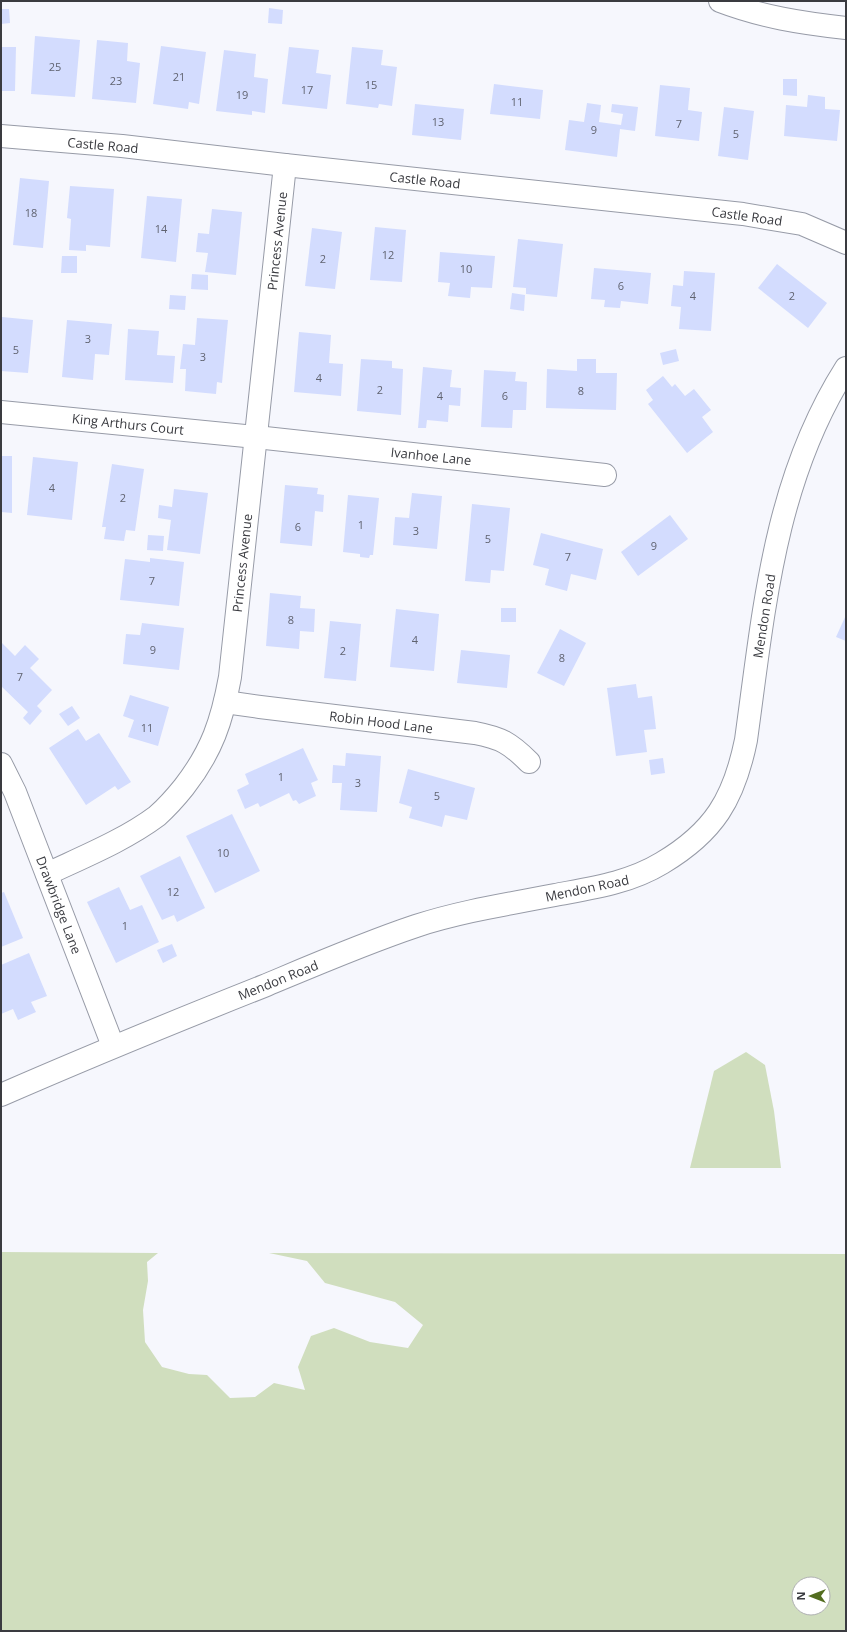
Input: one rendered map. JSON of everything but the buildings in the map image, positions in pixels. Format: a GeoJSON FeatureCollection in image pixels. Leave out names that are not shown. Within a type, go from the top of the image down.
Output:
{"type":"FeatureCollection","features":[{"type":"Feature","properties":{"kind":"street"},"geometry":{"type":"LineString","coordinates":[[720,1],[747,11],[776,19],[846,28]]}},
{"type":"Feature","properties":{"kind":"street","name":"Castle Road"},"geometry":{"type":"LineString","coordinates":[[1,136],[122,146],[743,214],[802,224],[846,242]]}},
{"type":"Feature","properties":{"kind":"street","name":"Princess Avenue"},"geometry":{"type":"LineString","coordinates":[[47,874],[102,848],[157,816],[194,774],[208,752],[218,727],[230,677],[285,165]]}},
{"type":"Feature","properties":{"kind":"street","name":"Mendon Road"},"geometry":{"type":"LineString","coordinates":[[1,1095],[113,1046],[378,940],[454,915],[610,885],[638,876],[662,863],[689,845],[708,828],[723,806],[733,787],[741,765],[770,579],[779,530],[790,488],[820,413],[846,368]]}},
{"type":"Feature","properties":{"kind":"street","name":"King Arthurs Court"},"geometry":{"type":"LineString","coordinates":[[1,412],[256,437]]}},
{"type":"Feature","properties":{"kind":"street","name":"Ivanhoe Lane"},"geometry":{"type":"LineString","coordinates":[[256,437],[605,475]]}},
{"type":"Feature","properties":{"kind":"street","name":"Robin Hood Lane"},"geometry":{"type":"LineString","coordinates":[[225,702],[475,733],[496,737],[515,748],[529,762]]}},
{"type":"Feature","properties":{"kind":"street","name":"Drawbridge Lane"},"geometry":{"type":"LineString","coordinates":[[1,764],[15,792],[113,1046]]}},
{"type":"Feature","properties":{"kind":"green space"},"geometry":{"type":"Polygon","coordinates":[[[746,1052],[765,1065],[774,1111],[781,1168],[690,1168],[714,1071],[746,1052]]]}},
{"type":"Feature","properties":{"kind":"green space"},"geometry":{"type":"Polygon","coordinates":[[[1,1252],[158,1253],[147,1262],[148,1281],[143,1310],[145,1342],[162,1367],[189,1374],[207,1375],[230,1398],[255,1397],[274,1383],[305,1390],[298,1367],[311,1336],[334,1328],[370,1342],[408,1348],[423,1325],[395,1302],[325,1283],[307,1261],[269,1253],[846,1254],[846,1631],[1,1631],[1,1252]]]}}]}
